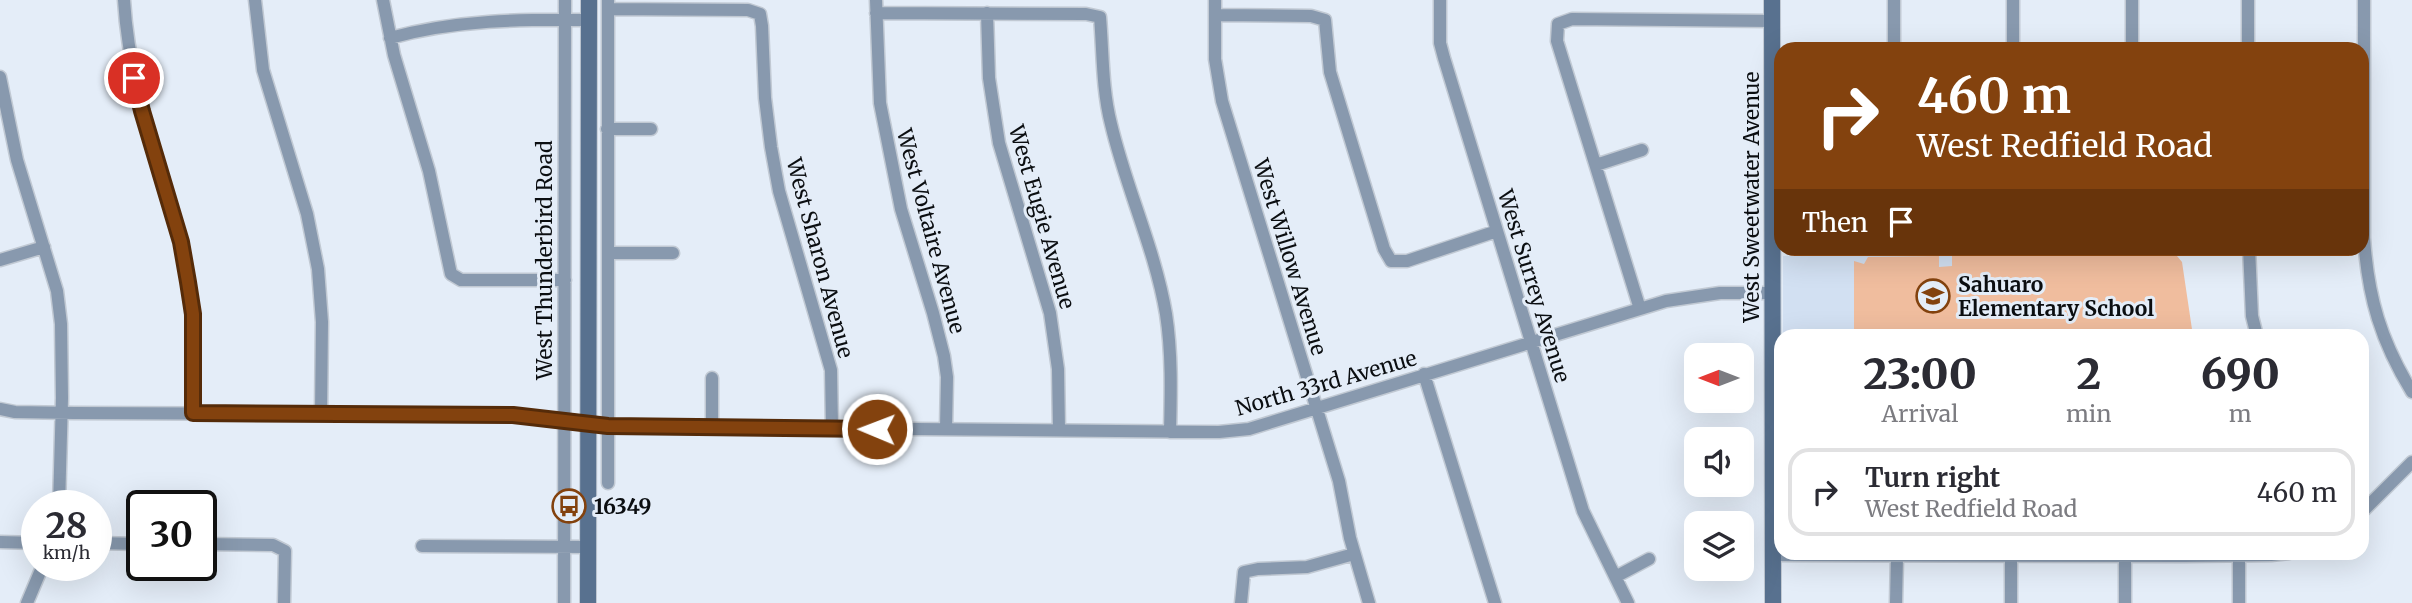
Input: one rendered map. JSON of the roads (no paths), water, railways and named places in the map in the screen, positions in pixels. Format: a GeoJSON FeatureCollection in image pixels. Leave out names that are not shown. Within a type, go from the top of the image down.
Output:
{"type":"FeatureCollection","features":[{"type":"Feature","properties":{"kind":"main road"},"geometry":{"type":"LineString","coordinates":[[588,603],[589,0]]}},
{"type":"Feature","properties":{"kind":"main road","name":"West Sweetwater Avenue"},"geometry":{"type":"LineString","coordinates":[[1772,0],[1773,603]]}},
{"type":"Feature","properties":{"kind":"street"},"geometry":{"type":"LineString","coordinates":[[124,0],[128,44],[142,111],[181,242],[188,282],[193,314],[193,413]]}},
{"type":"Feature","properties":{"kind":"street"},"geometry":{"type":"LineString","coordinates":[[254,0],[264,70],[307,214],[318,269],[322,322],[321,414]]}},
{"type":"Feature","properties":{"kind":"street"},"geometry":{"type":"LineString","coordinates":[[383,0],[390,38],[429,171],[451,274],[461,280],[565,280]]}},
{"type":"Feature","properties":{"kind":"street","name":"West Thunderbird Road"},"geometry":{"type":"LineString","coordinates":[[564,603],[565,0]]}},
{"type":"Feature","properties":{"kind":"street","name":"West Willow Avenue"},"geometry":{"type":"LineString","coordinates":[[1215,0],[1215,59],[1222,101],[1341,491],[1354,554],[1369,603]]}},
{"type":"Feature","properties":{"kind":"street","name":"West Surrey Avenue"},"geometry":{"type":"LineString","coordinates":[[1440,0],[1440,43],[1444,58],[1583,512],[1617,576],[1628,603]]}},
{"type":"Feature","properties":{"kind":"street"},"geometry":{"type":"LineString","coordinates":[[1894,0],[1894,42]]}},
{"type":"Feature","properties":{"kind":"street"},"geometry":{"type":"LineString","coordinates":[[2013,0],[2013,42]]}},
{"type":"Feature","properties":{"kind":"street"},"geometry":{"type":"LineString","coordinates":[[2132,0],[2133,42]]}},
{"type":"Feature","properties":{"kind":"street"},"geometry":{"type":"LineString","coordinates":[[2248,0],[2248,42]]}},
{"type":"Feature","properties":{"kind":"street"},"geometry":{"type":"LineString","coordinates":[[2364,0],[2364,42]]}},
{"type":"Feature","properties":{"kind":"street"},"geometry":{"type":"LineString","coordinates":[[608,5],[608,483]]}},
{"type":"Feature","properties":{"kind":"street","name":"West Sharon Avenue"},"geometry":{"type":"LineString","coordinates":[[608,5],[748,10],[760,14],[771,147],[779,191],[831,370],[832,428]]}},
{"type":"Feature","properties":{"kind":"street"},"geometry":{"type":"LineString","coordinates":[[876,6],[987,13],[1086,14],[1100,17],[1101,50],[1110,121],[1157,274],[1166,314],[1170,358],[1170,432]]}},
{"type":"Feature","properties":{"kind":"street","name":"West Voltaire Avenue"},"geometry":{"type":"LineString","coordinates":[[876,6],[880,103],[901,209],[944,356],[947,377],[946,429]]}},
{"type":"Feature","properties":{"kind":"street","name":"West Eugie Avenue"},"geometry":{"type":"LineString","coordinates":[[987,13],[989,78],[999,144],[1056,341],[1059,430]]}},
{"type":"Feature","properties":{"kind":"street"},"geometry":{"type":"LineString","coordinates":[[1215,15],[1311,16],[1325,20],[1330,72],[1384,249],[1391,261],[1407,261],[1497,231]]}},
{"type":"Feature","properties":{"kind":"street"},"geometry":{"type":"LineString","coordinates":[[1640,309],[1557,41],[1558,24],[1572,19],[1772,21]]}},
{"type":"Feature","properties":{"kind":"street"},"geometry":{"type":"LineString","coordinates":[[390,38],[439,27],[479,22],[588,20]]}},
{"type":"Feature","properties":{"kind":"street"},"geometry":{"type":"LineString","coordinates":[[0,77],[17,160],[57,291],[61,324],[60,490]]}},
{"type":"Feature","properties":{"kind":"street"},"geometry":{"type":"LineString","coordinates":[[607,129],[651,129]]}},
{"type":"Feature","properties":{"kind":"street"},"geometry":{"type":"LineString","coordinates":[[1596,165],[1642,150]]}},
{"type":"Feature","properties":{"kind":"street"},"geometry":{"type":"LineString","coordinates":[[0,260],[44,247]]}},
{"type":"Feature","properties":{"kind":"street"},"geometry":{"type":"LineString","coordinates":[[608,253],[673,253]]}},
{"type":"Feature","properties":{"kind":"street"},"geometry":{"type":"LineString","coordinates":[[2249,256],[2252,316],[2255,329]]}},
{"type":"Feature","properties":{"kind":"street"},"geometry":{"type":"LineString","coordinates":[[2365,256],[2371,299],[2386,342],[2412,392]]}},
{"type":"Feature","properties":{"kind":"street","name":"North 33rd Avenue"},"geometry":{"type":"LineString","coordinates":[[0,408],[15,412],[62,413],[513,415],[566,419],[608,426],[1219,432],[1249,429],[1684,297],[1720,293],[1772,293]]}},
{"type":"Feature","properties":{"kind":"street"},"geometry":{"type":"LineString","coordinates":[[1424,374],[1495,603]]}},
{"type":"Feature","properties":{"kind":"street"},"geometry":{"type":"LineString","coordinates":[[712,377],[712,427]]}},
{"type":"Feature","properties":{"kind":"street"},"geometry":{"type":"LineString","coordinates":[[2369,505],[2412,462]]}},
{"type":"Feature","properties":{"kind":"street"},"geometry":{"type":"LineString","coordinates":[[0,542],[21,543]]}},
{"type":"Feature","properties":{"kind":"street"},"geometry":{"type":"LineString","coordinates":[[217,544],[273,545],[285,551],[284,603]]}},
{"type":"Feature","properties":{"kind":"street"},"geometry":{"type":"LineString","coordinates":[[422,546],[589,547]]}},
{"type":"Feature","properties":{"kind":"street"},"geometry":{"type":"LineString","coordinates":[[1241,603],[1244,572],[1307,566],[1354,554]]}},
{"type":"Feature","properties":{"kind":"street"},"geometry":{"type":"LineString","coordinates":[[1617,576],[1649,559]]}},
{"type":"Feature","properties":{"kind":"street"},"geometry":{"type":"LineString","coordinates":[[1896,560],[1896,603]]}},
{"type":"Feature","properties":{"kind":"street"},"geometry":{"type":"LineString","coordinates":[[2011,560],[2011,603]]}},
{"type":"Feature","properties":{"kind":"street"},"geometry":{"type":"LineString","coordinates":[[2125,560],[2125,603]]}},
{"type":"Feature","properties":{"kind":"street"},"geometry":{"type":"LineString","coordinates":[[2239,560],[2239,603]]}},
{"type":"Feature","properties":{"kind":"street"},"geometry":{"type":"LineString","coordinates":[[27,603],[36,581]]}},
{"type":"Feature","properties":{"kind":"place","name":"Sahuaro Elementary School"},"geometry":{"type":"Point","coordinates":[1933,296]}},
{"type":"Feature","properties":{"kind":"place","name":"16349"},"geometry":{"type":"Point","coordinates":[569,506]}}]}
